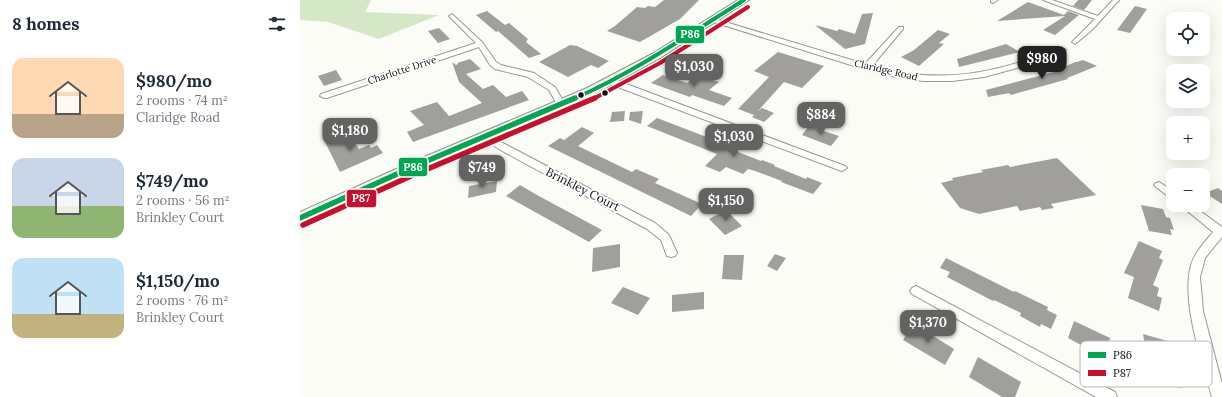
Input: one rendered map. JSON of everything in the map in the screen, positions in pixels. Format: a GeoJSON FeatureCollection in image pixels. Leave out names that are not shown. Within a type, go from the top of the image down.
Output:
{"type":"FeatureCollection","features":[{"type":"Feature","properties":{"kind":"main road"},"geometry":{"type":"LineString","coordinates":[[300,218],[377,182],[561,104],[610,81],[656,56],[744,0]]}},
{"type":"Feature","properties":{"kind":"street"},"geometry":{"type":"LineString","coordinates":[[1046,0],[1099,18]]}},
{"type":"Feature","properties":{"kind":"street"},"geometry":{"type":"LineString","coordinates":[[1075,42],[1090,29],[1116,0]]}},
{"type":"Feature","properties":{"kind":"street"},"geometry":{"type":"LineString","coordinates":[[452,16],[481,44],[493,63],[498,66],[531,75],[552,89],[561,104]]}},
{"type":"Feature","properties":{"kind":"street","name":"Claridge Road"},"geometry":{"type":"LineString","coordinates":[[712,20],[867,67],[911,77],[943,79],[966,77],[1013,68],[1062,50]]}},
{"type":"Feature","properties":{"kind":"street"},"geometry":{"type":"LineString","coordinates":[[867,67],[901,28]]}},
{"type":"Feature","properties":{"kind":"street","name":"Charlotte Drive"},"geometry":{"type":"LineString","coordinates":[[324,96],[481,44]]}},
{"type":"Feature","properties":{"kind":"street"},"geometry":{"type":"LineString","coordinates":[[610,81],[842,168]]}},
{"type":"Feature","properties":{"kind":"street","name":"Brinkley Court"},"geometry":{"type":"LineString","coordinates":[[484,136],[507,150],[651,226],[665,238],[671,253]]}},
{"type":"Feature","properties":{"kind":"street"},"geometry":{"type":"LineString","coordinates":[[1159,185],[1166,190]]}},
{"type":"Feature","properties":{"kind":"street"},"geometry":{"type":"LineString","coordinates":[[1194,212],[1221,232],[1205,248],[1197,264],[1194,276],[1198,313],[1205,341]]}},
{"type":"Feature","properties":{"kind":"street"},"geometry":{"type":"LineString","coordinates":[[916,291],[1080,381]]}},
{"type":"Feature","properties":{"kind":"street"},"geometry":{"type":"LineString","coordinates":[[1212,369],[1219,397]]}},
{"type":"Feature","properties":{"kind":"street"},"geometry":{"type":"LineString","coordinates":[[1092,387],[1110,397]]}},
{"type":"Feature","properties":{"kind":"green space"},"geometry":{"type":"Polygon","coordinates":[[[300,0],[371,0],[365,12],[439,15],[379,39],[328,22],[300,20],[300,0]]]}},
{"type":"Feature","properties":{"kind":"building"},"geometry":{"type":"Polygon","coordinates":[[[664,0],[699,0],[680,19],[640,42],[607,31],[637,7],[655,7],[664,0]]]}},
{"type":"Feature","properties":{"kind":"building"},"geometry":{"type":"Polygon","coordinates":[[[1078,0],[1092,0],[1084,10],[1073,6],[1078,0]]]}},
{"type":"Feature","properties":{"kind":"building"},"geometry":{"type":"Polygon","coordinates":[[[1028,2],[1064,15],[1068,11],[1079,15],[1055,35],[1043,30],[1065,16],[997,21],[1028,2]]]}},
{"type":"Feature","properties":{"kind":"building"},"geometry":{"type":"Polygon","coordinates":[[[1135,6],[1147,9],[1130,33],[1117,30],[1135,6]]]}},
{"type":"Feature","properties":{"kind":"building"},"geometry":{"type":"Polygon","coordinates":[[[487,11],[505,25],[509,23],[528,39],[526,42],[541,54],[529,58],[498,31],[496,32],[476,15],[487,11]]]}},
{"type":"Feature","properties":{"kind":"building"},"geometry":{"type":"Polygon","coordinates":[[[873,13],[865,44],[845,49],[815,25],[837,31],[839,29],[855,34],[862,14],[873,13]]]}},
{"type":"Feature","properties":{"kind":"building"},"geometry":{"type":"Polygon","coordinates":[[[439,28],[450,39],[438,43],[428,31],[439,28]]]}},
{"type":"Feature","properties":{"kind":"building"},"geometry":{"type":"Polygon","coordinates":[[[938,30],[950,34],[939,43],[944,44],[919,66],[901,57],[914,50],[938,30]]]}},
{"type":"Feature","properties":{"kind":"building"},"geometry":{"type":"Polygon","coordinates":[[[1006,44],[1020,52],[959,67],[957,59],[1006,44]]]}},
{"type":"Feature","properties":{"kind":"building"},"geometry":{"type":"Polygon","coordinates":[[[570,45],[577,46],[609,61],[598,68],[591,65],[568,77],[539,62],[570,45]]]}},
{"type":"Feature","properties":{"kind":"building"},"geometry":{"type":"Polygon","coordinates":[[[778,52],[824,66],[802,88],[784,82],[758,111],[762,108],[774,113],[764,122],[752,117],[754,115],[738,109],[769,77],[754,71],[778,52]]]}},
{"type":"Feature","properties":{"kind":"building"},"geometry":{"type":"Polygon","coordinates":[[[470,59],[481,69],[466,74],[483,89],[493,85],[506,97],[522,91],[529,100],[413,142],[407,132],[424,125],[410,111],[437,102],[449,116],[482,103],[459,82],[452,62],[456,65],[458,64],[457,63],[470,59]]]}},
{"type":"Feature","properties":{"kind":"building"},"geometry":{"type":"Polygon","coordinates":[[[1083,60],[1097,66],[1067,78],[1068,79],[1011,95],[1009,93],[988,97],[986,90],[1054,72],[1075,62],[1083,60]]]}},
{"type":"Feature","properties":{"kind":"building"},"geometry":{"type":"Polygon","coordinates":[[[336,70],[342,80],[324,86],[318,76],[336,70]]]}},
{"type":"Feature","properties":{"kind":"building"},"geometry":{"type":"Polygon","coordinates":[[[663,75],[687,83],[697,75],[719,82],[709,90],[732,98],[724,106],[692,95],[690,97],[651,83],[663,75]]]}},
{"type":"Feature","properties":{"kind":"building"},"geometry":{"type":"Polygon","coordinates":[[[625,111],[624,121],[610,122],[612,112],[625,111]]]}},
{"type":"Feature","properties":{"kind":"building"},"geometry":{"type":"Polygon","coordinates":[[[643,111],[641,124],[629,120],[630,112],[643,111]]]}},
{"type":"Feature","properties":{"kind":"building"},"geometry":{"type":"Polygon","coordinates":[[[657,118],[730,146],[728,148],[775,165],[774,166],[806,179],[807,177],[822,183],[813,194],[748,169],[743,174],[726,167],[720,172],[705,166],[717,154],[647,126],[657,118]]]}},
{"type":"Feature","properties":{"kind":"building"},"geometry":{"type":"Polygon","coordinates":[[[809,126],[839,136],[831,146],[802,135],[809,126]]]}},
{"type":"Feature","properties":{"kind":"building"},"geometry":{"type":"Polygon","coordinates":[[[582,127],[594,133],[578,146],[632,172],[636,169],[659,179],[655,183],[702,204],[691,216],[548,146],[560,138],[564,140],[582,127]]]}},
{"type":"Feature","properties":{"kind":"building"},"geometry":{"type":"Polygon","coordinates":[[[349,134],[359,149],[369,145],[371,148],[377,145],[383,153],[340,172],[325,142],[349,134]]]}},
{"type":"Feature","properties":{"kind":"building"},"geometry":{"type":"Polygon","coordinates":[[[1057,158],[1096,195],[1051,204],[1054,208],[1042,210],[1040,207],[1020,211],[1017,206],[979,214],[960,208],[941,183],[953,180],[952,178],[983,172],[981,170],[1008,165],[1010,167],[1057,158]]]}},
{"type":"Feature","properties":{"kind":"building"},"geometry":{"type":"Polygon","coordinates":[[[497,181],[496,192],[468,198],[469,186],[497,181]]]}},
{"type":"Feature","properties":{"kind":"building"},"geometry":{"type":"Polygon","coordinates":[[[520,185],[602,230],[589,242],[506,196],[520,185]]]}},
{"type":"Feature","properties":{"kind":"building"},"geometry":{"type":"Polygon","coordinates":[[[1218,188],[1222,191],[1222,204],[1210,196],[1210,191],[1218,188]]]}},
{"type":"Feature","properties":{"kind":"building"},"geometry":{"type":"Polygon","coordinates":[[[1141,205],[1163,209],[1166,217],[1170,218],[1174,230],[1170,229],[1172,235],[1149,231],[1141,205]]]}},
{"type":"Feature","properties":{"kind":"building"},"geometry":{"type":"Polygon","coordinates":[[[726,210],[742,226],[725,235],[709,219],[726,210]]]}},
{"type":"Feature","properties":{"kind":"building"},"geometry":{"type":"Polygon","coordinates":[[[1139,241],[1162,251],[1159,258],[1163,260],[1153,285],[1159,288],[1157,296],[1162,298],[1159,311],[1128,298],[1134,277],[1124,273],[1139,241]]]}},
{"type":"Feature","properties":{"kind":"building"},"geometry":{"type":"Polygon","coordinates":[[[620,244],[620,267],[592,272],[593,248],[620,244]]]}},
{"type":"Feature","properties":{"kind":"building"},"geometry":{"type":"Polygon","coordinates":[[[775,254],[786,258],[777,271],[767,266],[775,254]]]}},
{"type":"Feature","properties":{"kind":"building"},"geometry":{"type":"Polygon","coordinates":[[[724,255],[744,255],[742,280],[722,279],[724,255]]]}},
{"type":"Feature","properties":{"kind":"building"},"geometry":{"type":"Polygon","coordinates":[[[946,258],[1014,292],[1015,291],[1048,307],[1047,310],[1057,315],[1051,329],[1041,324],[1040,327],[1020,316],[1021,313],[994,300],[993,301],[947,277],[950,272],[940,268],[946,258]]]}},
{"type":"Feature","properties":{"kind":"building"},"geometry":{"type":"Polygon","coordinates":[[[623,287],[650,298],[638,315],[611,303],[623,287]]]}},
{"type":"Feature","properties":{"kind":"building"},"geometry":{"type":"Polygon","coordinates":[[[704,292],[704,309],[672,312],[672,295],[704,292]]]}},
{"type":"Feature","properties":{"kind":"building"},"geometry":{"type":"Polygon","coordinates":[[[1074,321],[1110,338],[1109,341],[1080,341],[1080,344],[1068,338],[1074,321]]]}},
{"type":"Feature","properties":{"kind":"building"},"geometry":{"type":"Polygon","coordinates":[[[914,322],[931,332],[930,334],[954,349],[945,365],[903,340],[914,322]]]}},
{"type":"Feature","properties":{"kind":"building"},"geometry":{"type":"Polygon","coordinates":[[[1143,334],[1168,341],[1144,341],[1143,334]]]}},
{"type":"Feature","properties":{"kind":"building"},"geometry":{"type":"Polygon","coordinates":[[[978,357],[1021,382],[1015,397],[1002,397],[969,377],[978,357]]]}},
{"type":"Feature","properties":{"kind":"transit line","name":"P86"},"geometry":{"type":"LineString","coordinates":[[300,218],[408,169],[591,91],[656,56],[744,0]]}},
{"type":"Feature","properties":{"kind":"transit line","name":"P87"},"geometry":{"type":"LineString","coordinates":[[303,225],[411,176],[595,98],[660,63],[748,7]]}}]}
